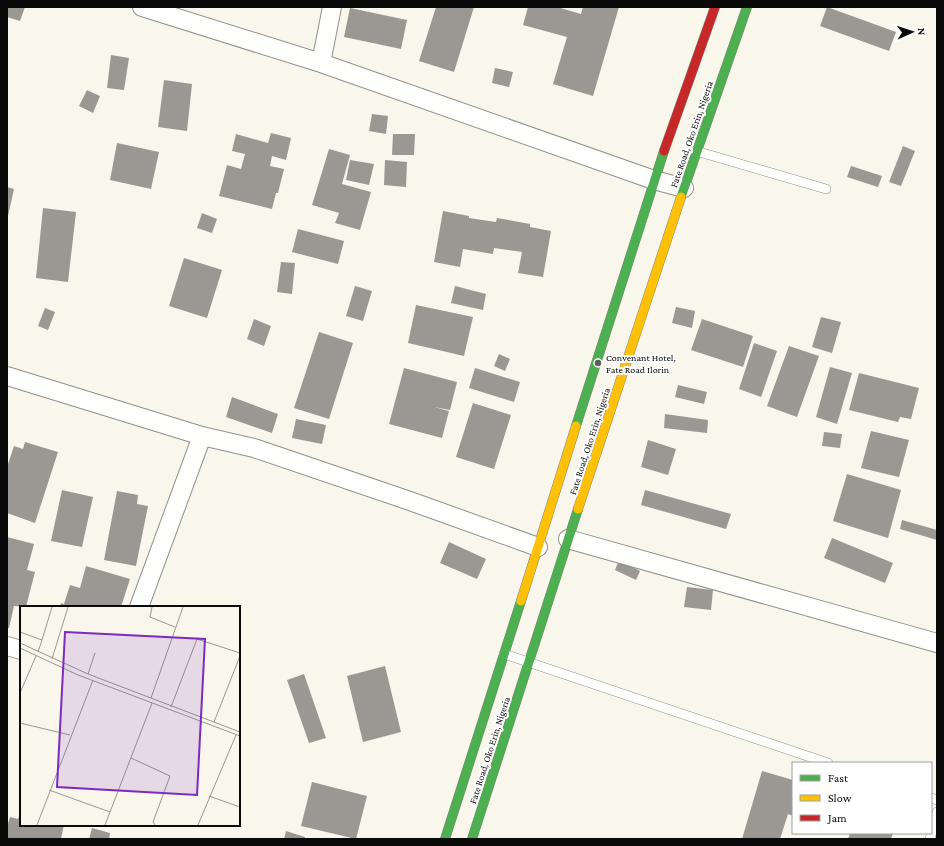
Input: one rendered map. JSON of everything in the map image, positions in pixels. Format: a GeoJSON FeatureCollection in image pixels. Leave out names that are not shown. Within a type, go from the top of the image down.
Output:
{"type":"FeatureCollection","features":[{"type":"Feature","properties":{"kind":"street"},"geometry":{"type":"LineString","coordinates":[[142,7],[321,63],[654,180],[684,188]]}},
{"type":"Feature","properties":{"kind":"street"},"geometry":{"type":"LineString","coordinates":[[321,63],[332,7]]}},
{"type":"Feature","properties":{"kind":"street","name":"Fate Road, Oko Erin, Nigeria"},"geometry":{"type":"LineString","coordinates":[[445,839],[654,180],[715,7]]}},
{"type":"Feature","properties":{"kind":"street","name":"Fate Road, Oko Erin, Nigeria"},"geometry":{"type":"LineString","coordinates":[[472,839],[568,539],[696,151],[747,7]]}},
{"type":"Feature","properties":{"kind":"street"},"geometry":{"type":"LineString","coordinates":[[7,376],[202,436],[254,448],[410,501],[538,547]]}},
{"type":"Feature","properties":{"kind":"street"},"geometry":{"type":"LineString","coordinates":[[139,606],[202,436]]}},
{"type":"Feature","properties":{"kind":"street"},"geometry":{"type":"LineString","coordinates":[[568,539],[937,642]]}},
{"type":"Feature","properties":{"kind":"street"},"geometry":{"type":"LineString","coordinates":[[7,646],[20,650]]}},
{"type":"Feature","properties":{"kind":"lane"},"geometry":{"type":"LineString","coordinates":[[696,151],[826,189]]}},
{"type":"Feature","properties":{"kind":"lane"},"geometry":{"type":"LineString","coordinates":[[503,654],[825,762]]}},
{"type":"Feature","properties":{"kind":"lane"},"geometry":{"type":"LineString","coordinates":[[932,831],[937,812]]}},
{"type":"Feature","properties":{"kind":"building"},"geometry":{"type":"Polygon","coordinates":[[[7,7],[25,7],[20,21],[7,17],[7,7]]]}},
{"type":"Feature","properties":{"kind":"building"},"geometry":{"type":"Polygon","coordinates":[[[436,7],[474,7],[454,72],[419,61],[436,7]]]}},
{"type":"Feature","properties":{"kind":"building"},"geometry":{"type":"Polygon","coordinates":[[[528,7],[557,7],[581,14],[583,7],[619,7],[593,96],[553,84],[567,37],[523,25],[528,7]]]}},
{"type":"Feature","properties":{"kind":"building"},"geometry":{"type":"Polygon","coordinates":[[[827,7],[896,32],[889,51],[820,26],[827,7]]]}},
{"type":"Feature","properties":{"kind":"building"},"geometry":{"type":"Polygon","coordinates":[[[350,8],[407,20],[401,49],[344,37],[350,8]]]}},
{"type":"Feature","properties":{"kind":"building"},"geometry":{"type":"Polygon","coordinates":[[[111,55],[129,58],[124,90],[107,88],[111,55]]]}},
{"type":"Feature","properties":{"kind":"building"},"geometry":{"type":"Polygon","coordinates":[[[495,68],[513,72],[509,87],[492,83],[495,68]]]}},
{"type":"Feature","properties":{"kind":"building"},"geometry":{"type":"Polygon","coordinates":[[[164,80],[192,84],[187,131],[158,127],[164,80]]]}},
{"type":"Feature","properties":{"kind":"building"},"geometry":{"type":"Polygon","coordinates":[[[87,90],[100,96],[93,113],[79,106],[87,90]]]}},
{"type":"Feature","properties":{"kind":"building"},"geometry":{"type":"Polygon","coordinates":[[[372,114],[388,116],[386,134],[369,131],[372,114]]]}},
{"type":"Feature","properties":{"kind":"building"},"geometry":{"type":"Polygon","coordinates":[[[271,133],[291,138],[286,160],[272,156],[270,166],[284,169],[272,209],[219,196],[227,165],[241,169],[245,154],[232,151],[236,134],[268,143],[271,133]]]}},
{"type":"Feature","properties":{"kind":"building"},"geometry":{"type":"Polygon","coordinates":[[[393,134],[415,134],[414,155],[392,155],[393,134]]]}},
{"type":"Feature","properties":{"kind":"building"},"geometry":{"type":"Polygon","coordinates":[[[117,143],[159,152],[151,189],[110,180],[117,143]]]}},
{"type":"Feature","properties":{"kind":"building"},"geometry":{"type":"Polygon","coordinates":[[[903,146],[915,151],[901,186],[889,182],[903,146]]]}},
{"type":"Feature","properties":{"kind":"building"},"geometry":{"type":"Polygon","coordinates":[[[329,149],[350,155],[342,184],[371,192],[360,230],[335,223],[339,213],[312,205],[329,149]]]}},
{"type":"Feature","properties":{"kind":"building"},"geometry":{"type":"Polygon","coordinates":[[[350,160],[374,164],[369,185],[346,180],[350,160]]]}},
{"type":"Feature","properties":{"kind":"building"},"geometry":{"type":"Polygon","coordinates":[[[385,160],[407,162],[406,187],[384,185],[385,160]]]}},
{"type":"Feature","properties":{"kind":"building"},"geometry":{"type":"Polygon","coordinates":[[[851,166],[882,176],[878,187],[847,177],[851,166]]]}},
{"type":"Feature","properties":{"kind":"building"},"geometry":{"type":"Polygon","coordinates":[[[7,187],[14,189],[8,216],[7,216],[7,187]]]}},
{"type":"Feature","properties":{"kind":"building"},"geometry":{"type":"Polygon","coordinates":[[[43,208],[76,212],[68,282],[36,278],[43,208]]]}},
{"type":"Feature","properties":{"kind":"building"},"geometry":{"type":"Polygon","coordinates":[[[443,211],[469,216],[469,218],[496,222],[497,218],[530,224],[530,227],[551,231],[543,277],[518,273],[522,252],[494,248],[493,254],[463,249],[460,267],[434,262],[443,211]]]}},
{"type":"Feature","properties":{"kind":"building"},"geometry":{"type":"Polygon","coordinates":[[[202,213],[217,219],[212,233],[197,228],[202,213]]]}},
{"type":"Feature","properties":{"kind":"building"},"geometry":{"type":"Polygon","coordinates":[[[298,229],[344,241],[338,264],[292,252],[298,229]]]}},
{"type":"Feature","properties":{"kind":"building"},"geometry":{"type":"Polygon","coordinates":[[[184,258],[222,270],[207,318],[169,306],[184,258]]]}},
{"type":"Feature","properties":{"kind":"building"},"geometry":{"type":"Polygon","coordinates":[[[281,262],[295,263],[292,294],[277,292],[281,262]]]}},
{"type":"Feature","properties":{"kind":"building"},"geometry":{"type":"Polygon","coordinates":[[[355,286],[372,291],[363,321],[346,316],[355,286]]]}},
{"type":"Feature","properties":{"kind":"building"},"geometry":{"type":"Polygon","coordinates":[[[455,286],[486,294],[483,310],[451,303],[455,286]]]}},
{"type":"Feature","properties":{"kind":"building"},"geometry":{"type":"Polygon","coordinates":[[[416,305],[473,317],[464,356],[408,343],[416,305]]]}},
{"type":"Feature","properties":{"kind":"building"},"geometry":{"type":"Polygon","coordinates":[[[676,307],[695,311],[692,328],[672,323],[676,307]]]}},
{"type":"Feature","properties":{"kind":"building"},"geometry":{"type":"Polygon","coordinates":[[[45,308],[55,312],[48,330],[38,326],[45,308]]]}},
{"type":"Feature","properties":{"kind":"building"},"geometry":{"type":"Polygon","coordinates":[[[821,317],[841,322],[832,353],[812,347],[821,317]]]}},
{"type":"Feature","properties":{"kind":"building"},"geometry":{"type":"Polygon","coordinates":[[[254,319],[271,326],[264,346],[247,339],[254,319]]]}},
{"type":"Feature","properties":{"kind":"building"},"geometry":{"type":"Polygon","coordinates":[[[702,319],[753,336],[743,367],[691,350],[702,319]]]}},
{"type":"Feature","properties":{"kind":"building"},"geometry":{"type":"Polygon","coordinates":[[[319,332],[353,343],[329,419],[294,408],[319,332]]]}},
{"type":"Feature","properties":{"kind":"building"},"geometry":{"type":"Polygon","coordinates":[[[754,343],[777,351],[761,397],[739,389],[754,343]]]}},
{"type":"Feature","properties":{"kind":"building"},"geometry":{"type":"Polygon","coordinates":[[[789,346],[819,356],[797,417],[767,406],[789,346]]]}},
{"type":"Feature","properties":{"kind":"building"},"geometry":{"type":"Polygon","coordinates":[[[499,354],[510,359],[505,371],[494,366],[499,354]]]}},
{"type":"Feature","properties":{"kind":"building"},"geometry":{"type":"Polygon","coordinates":[[[830,367],[852,373],[837,424],[816,417],[830,367]]]}},
{"type":"Feature","properties":{"kind":"building"},"geometry":{"type":"Polygon","coordinates":[[[404,368],[457,382],[450,410],[434,407],[449,411],[442,438],[389,424],[404,368]]]}},
{"type":"Feature","properties":{"kind":"building"},"geometry":{"type":"Polygon","coordinates":[[[475,368],[520,382],[514,402],[469,388],[475,368]]]}},
{"type":"Feature","properties":{"kind":"building"},"geometry":{"type":"Polygon","coordinates":[[[859,373],[919,388],[911,419],[900,417],[898,422],[849,410],[859,373]]]}},
{"type":"Feature","properties":{"kind":"building"},"geometry":{"type":"Polygon","coordinates":[[[678,385],[707,392],[704,404],[675,397],[678,385]]]}},
{"type":"Feature","properties":{"kind":"building"},"geometry":{"type":"Polygon","coordinates":[[[232,397],[278,414],[272,433],[226,417],[232,397]]]}},
{"type":"Feature","properties":{"kind":"building"},"geometry":{"type":"Polygon","coordinates":[[[473,403],[511,415],[494,469],[456,457],[473,403]]]}},
{"type":"Feature","properties":{"kind":"building"},"geometry":{"type":"Polygon","coordinates":[[[665,414],[708,420],[707,433],[664,428],[665,414]]]}},
{"type":"Feature","properties":{"kind":"building"},"geometry":{"type":"Polygon","coordinates":[[[296,419],[326,425],[322,444],[292,438],[296,419]]]}},
{"type":"Feature","properties":{"kind":"building"},"geometry":{"type":"Polygon","coordinates":[[[871,431],[909,440],[899,477],[861,468],[871,431]]]}},
{"type":"Feature","properties":{"kind":"building"},"geometry":{"type":"Polygon","coordinates":[[[824,432],[842,434],[840,448],[822,446],[824,432]]]}},
{"type":"Feature","properties":{"kind":"building"},"geometry":{"type":"Polygon","coordinates":[[[648,440],[676,449],[668,475],[641,467],[648,440]]]}},
{"type":"Feature","properties":{"kind":"building"},"geometry":{"type":"Polygon","coordinates":[[[25,442],[58,452],[35,523],[7,513],[7,467],[14,446],[23,449],[25,442]]]}},
{"type":"Feature","properties":{"kind":"building"},"geometry":{"type":"Polygon","coordinates":[[[847,474],[901,490],[888,538],[833,521],[847,474]]]}},
{"type":"Feature","properties":{"kind":"building"},"geometry":{"type":"Polygon","coordinates":[[[62,490],[93,497],[82,547],[51,541],[62,490]]]}},
{"type":"Feature","properties":{"kind":"building"},"geometry":{"type":"Polygon","coordinates":[[[645,490],[731,514],[726,529],[641,505],[645,490]]]}},
{"type":"Feature","properties":{"kind":"building"},"geometry":{"type":"Polygon","coordinates":[[[117,491],[138,495],[137,504],[148,506],[136,566],[104,560],[117,491]]]}},
{"type":"Feature","properties":{"kind":"building"},"geometry":{"type":"Polygon","coordinates":[[[902,520],[937,530],[937,540],[900,529],[902,520]]]}},
{"type":"Feature","properties":{"kind":"building"},"geometry":{"type":"Polygon","coordinates":[[[7,537],[34,544],[27,570],[35,572],[26,606],[14,606],[9,628],[7,628],[7,537]]]}},
{"type":"Feature","properties":{"kind":"building"},"geometry":{"type":"Polygon","coordinates":[[[832,538],[893,563],[885,583],[824,558],[832,538]]]}},
{"type":"Feature","properties":{"kind":"building"},"geometry":{"type":"Polygon","coordinates":[[[449,542],[486,559],[477,579],[440,563],[449,542]]]}},
{"type":"Feature","properties":{"kind":"building"},"geometry":{"type":"Polygon","coordinates":[[[619,560],[640,571],[636,580],[615,570],[619,560]]]}},
{"type":"Feature","properties":{"kind":"building"},"geometry":{"type":"Polygon","coordinates":[[[86,566],[130,579],[121,606],[60,606],[61,603],[64,604],[70,585],[80,588],[86,566]]]}},
{"type":"Feature","properties":{"kind":"building"},"geometry":{"type":"Polygon","coordinates":[[[687,587],[713,590],[711,610],[684,607],[687,587]]]}},
{"type":"Feature","properties":{"kind":"building"},"geometry":{"type":"Polygon","coordinates":[[[385,666],[401,732],[363,742],[347,676],[385,666]]]}},
{"type":"Feature","properties":{"kind":"building"},"geometry":{"type":"Polygon","coordinates":[[[304,674],[326,738],[309,743],[287,680],[304,674]]]}},
{"type":"Feature","properties":{"kind":"building"},"geometry":{"type":"Polygon","coordinates":[[[762,771],[792,780],[792,816],[788,814],[780,839],[742,839],[762,771]]]}},
{"type":"Feature","properties":{"kind":"building"},"geometry":{"type":"Polygon","coordinates":[[[312,782],[367,796],[356,839],[301,826],[312,782]]]}},
{"type":"Feature","properties":{"kind":"building"},"geometry":{"type":"Polygon","coordinates":[[[20,813],[20,826],[64,826],[61,839],[7,839],[7,827],[10,817],[18,819],[20,813]]]}},
{"type":"Feature","properties":{"kind":"building"},"geometry":{"type":"Polygon","coordinates":[[[92,828],[110,833],[109,839],[89,839],[92,828]]]}},
{"type":"Feature","properties":{"kind":"building"},"geometry":{"type":"Polygon","coordinates":[[[286,831],[305,837],[305,839],[284,839],[286,831]]]}},
{"type":"Feature","properties":{"kind":"building"},"geometry":{"type":"Polygon","coordinates":[[[850,834],[893,834],[891,839],[848,839],[850,834]]]}},
{"type":"Feature","properties":{"kind":"traffic: fast"},"geometry":{"type":"LineString","coordinates":[[681,197],[747,7]]}},
{"type":"Feature","properties":{"kind":"traffic: fast"},"geometry":{"type":"LineString","coordinates":[[576,426],[664,151]]}},
{"type":"Feature","properties":{"kind":"traffic: fast"},"geometry":{"type":"LineString","coordinates":[[472,839],[578,509]]}},
{"type":"Feature","properties":{"kind":"traffic: fast"},"geometry":{"type":"LineString","coordinates":[[445,839],[521,601]]}},
{"type":"Feature","properties":{"kind":"traffic: slow"},"geometry":{"type":"LineString","coordinates":[[578,509],[681,197]]}},
{"type":"Feature","properties":{"kind":"traffic: slow"},"geometry":{"type":"LineString","coordinates":[[521,601],[576,426]]}},
{"type":"Feature","properties":{"kind":"traffic: jam"},"geometry":{"type":"LineString","coordinates":[[664,151],[715,7]]}},
{"type":"Feature","properties":{"kind":"place","name":"Convenant Hotel, Fate Road Ilorin"},"geometry":{"type":"Point","coordinates":[598,363]}}]}
